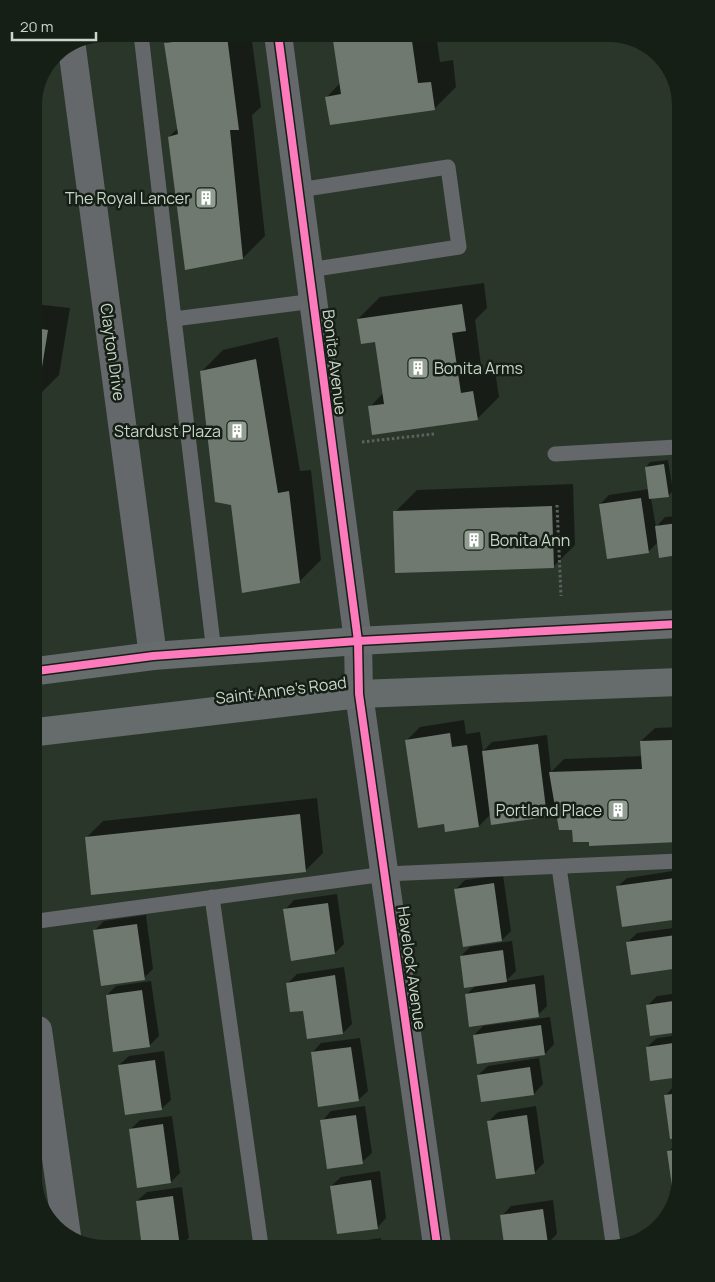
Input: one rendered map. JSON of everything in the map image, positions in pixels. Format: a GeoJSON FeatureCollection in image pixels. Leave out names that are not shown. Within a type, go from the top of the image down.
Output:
{"type":"FeatureCollection","features":[{"type":"Feature","properties":{"kind":"main road"},"geometry":{"type":"LineString","coordinates":[[42,670],[153,656],[358,641],[672,624]]}},
{"type":"Feature","properties":{"kind":"main road","name":"Saint Anne's Road"},"geometry":{"type":"LineString","coordinates":[[42,731],[359,694],[672,682]]}},
{"type":"Feature","properties":{"kind":"street","name":"Bonita Avenue"},"geometry":{"type":"LineString","coordinates":[[279,42],[358,641],[359,694]]}},
{"type":"Feature","properties":{"kind":"street","name":"Clayton Drive"},"geometry":{"type":"LineString","coordinates":[[73,52],[153,656]]}},
{"type":"Feature","properties":{"kind":"street","name":"Havelock Avenue"},"geometry":{"type":"LineString","coordinates":[[359,694],[436,1240]]}},
{"type":"Feature","properties":{"kind":"street"},"geometry":{"type":"LineString","coordinates":[[42,1059],[65,1225]]}},
{"type":"Feature","properties":{"kind":"lane"},"geometry":{"type":"LineString","coordinates":[[142,42],[214,652]]}},
{"type":"Feature","properties":{"kind":"lane"},"geometry":{"type":"LineString","coordinates":[[299,190],[448,167],[458,247],[309,270]]}},
{"type":"Feature","properties":{"kind":"lane"},"geometry":{"type":"LineString","coordinates":[[174,319],[314,301]]}},
{"type":"Feature","properties":{"kind":"lane"},"geometry":{"type":"LineString","coordinates":[[556,454],[672,447]]}},
{"type":"Feature","properties":{"kind":"lane"},"geometry":{"type":"LineString","coordinates":[[42,920],[384,874],[672,861]]}},
{"type":"Feature","properties":{"kind":"lane"},"geometry":{"type":"LineString","coordinates":[[559,867],[613,1240]]}},
{"type":"Feature","properties":{"kind":"lane"},"geometry":{"type":"LineString","coordinates":[[212,897],[260,1239]]}},
{"type":"Feature","properties":{"kind":"path"},"geometry":{"type":"LineString","coordinates":[[362,442],[434,434]]}},
{"type":"Feature","properties":{"kind":"path"},"geometry":{"type":"LineString","coordinates":[[557,505],[561,596]]}},
{"type":"Feature","properties":{"kind":"building","name":"The Royal Lancer"},"geometry":{"type":"Polygon","coordinates":[[[228,42],[239,130],[230,130],[243,259],[185,270],[168,137],[178,134],[164,43],[228,42]]]}},
{"type":"Feature","properties":{"kind":"building"},"geometry":{"type":"Polygon","coordinates":[[[333,42],[412,43],[418,83],[431,82],[435,110],[330,125],[325,97],[341,94],[333,42]]]}},
{"type":"Feature","properties":{"kind":"building","name":"Bonita Arms"},"geometry":{"type":"Polygon","coordinates":[[[462,304],[466,331],[452,333],[461,393],[473,391],[478,420],[372,435],[368,406],[384,404],[375,342],[361,344],[357,319],[462,304]]]}},
{"type":"Feature","properties":{"kind":"building"},"geometry":{"type":"Polygon","coordinates":[[[43,329],[48,330],[43,362],[43,329]]]}},
{"type":"Feature","properties":{"kind":"building","name":"Stardust Plaza"},"geometry":{"type":"Polygon","coordinates":[[[256,359],[278,493],[289,491],[300,583],[242,593],[231,505],[215,502],[200,371],[256,359]]]}},
{"type":"Feature","properties":{"kind":"building"},"geometry":{"type":"Polygon","coordinates":[[[664,464],[669,497],[649,499],[645,467],[664,464]]]}},
{"type":"Feature","properties":{"kind":"building"},"geometry":{"type":"Polygon","coordinates":[[[641,498],[649,553],[607,559],[599,504],[641,498]]]}},
{"type":"Feature","properties":{"kind":"building","name":"Bonita Ann"},"geometry":{"type":"Polygon","coordinates":[[[552,506],[554,568],[395,573],[393,511],[552,506]]]}},
{"type":"Feature","properties":{"kind":"building"},"geometry":{"type":"Polygon","coordinates":[[[672,524],[672,556],[659,558],[655,526],[672,524]]]}},
{"type":"Feature","properties":{"kind":"building"},"geometry":{"type":"Polygon","coordinates":[[[450,733],[452,747],[467,745],[479,827],[445,832],[444,824],[418,828],[405,740],[450,733]]]}},
{"type":"Feature","properties":{"kind":"building","name":"Portland Place"},"geometry":{"type":"Polygon","coordinates":[[[672,740],[672,842],[589,846],[589,842],[573,842],[572,830],[559,830],[549,772],[642,769],[640,741],[672,740]]]}},
{"type":"Feature","properties":{"kind":"building"},"geometry":{"type":"Polygon","coordinates":[[[538,744],[547,817],[491,825],[482,751],[538,744]]]}},
{"type":"Feature","properties":{"kind":"building"},"geometry":{"type":"Polygon","coordinates":[[[300,814],[306,872],[91,895],[85,837],[300,814]]]}},
{"type":"Feature","properties":{"kind":"building"},"geometry":{"type":"Polygon","coordinates":[[[672,878],[672,920],[622,927],[616,886],[672,878]]]}},
{"type":"Feature","properties":{"kind":"building"},"geometry":{"type":"Polygon","coordinates":[[[494,883],[502,941],[463,947],[454,889],[494,883]]]}},
{"type":"Feature","properties":{"kind":"building"},"geometry":{"type":"Polygon","coordinates":[[[328,903],[335,954],[291,961],[283,909],[328,903]]]}},
{"type":"Feature","properties":{"kind":"building"},"geometry":{"type":"Polygon","coordinates":[[[137,924],[145,980],[101,986],[93,930],[137,924]]]}},
{"type":"Feature","properties":{"kind":"building"},"geometry":{"type":"Polygon","coordinates":[[[672,936],[672,969],[631,975],[626,942],[672,936]]]}},
{"type":"Feature","properties":{"kind":"building"},"geometry":{"type":"Polygon","coordinates":[[[503,950],[507,982],[464,988],[460,956],[503,950]]]}},
{"type":"Feature","properties":{"kind":"building"},"geometry":{"type":"Polygon","coordinates":[[[335,975],[343,1034],[307,1039],[303,1011],[290,1012],[286,983],[335,975]]]}},
{"type":"Feature","properties":{"kind":"building"},"geometry":{"type":"Polygon","coordinates":[[[535,984],[539,1017],[469,1027],[465,994],[535,984]]]}},
{"type":"Feature","properties":{"kind":"building"},"geometry":{"type":"Polygon","coordinates":[[[142,990],[150,1047],[113,1052],[106,995],[142,990]]]}},
{"type":"Feature","properties":{"kind":"building"},"geometry":{"type":"Polygon","coordinates":[[[672,1001],[672,1033],[650,1036],[646,1005],[672,1001]]]}},
{"type":"Feature","properties":{"kind":"building"},"geometry":{"type":"Polygon","coordinates":[[[541,1025],[545,1055],[477,1064],[473,1035],[541,1025]]]}},
{"type":"Feature","properties":{"kind":"building"},"geometry":{"type":"Polygon","coordinates":[[[672,1043],[672,1078],[650,1081],[646,1047],[672,1043]]]}},
{"type":"Feature","properties":{"kind":"building"},"geometry":{"type":"Polygon","coordinates":[[[351,1047],[359,1101],[318,1107],[311,1052],[351,1047]]]}},
{"type":"Feature","properties":{"kind":"building"},"geometry":{"type":"Polygon","coordinates":[[[155,1060],[162,1110],[125,1115],[118,1065],[155,1060]]]}},
{"type":"Feature","properties":{"kind":"building"},"geometry":{"type":"Polygon","coordinates":[[[530,1067],[534,1095],[481,1102],[477,1075],[530,1067]]]}},
{"type":"Feature","properties":{"kind":"building"},"geometry":{"type":"Polygon","coordinates":[[[672,1094],[672,1139],[670,1139],[664,1095],[672,1094]]]}},
{"type":"Feature","properties":{"kind":"building"},"geometry":{"type":"Polygon","coordinates":[[[356,1115],[363,1164],[327,1169],[320,1120],[356,1115]]]}},
{"type":"Feature","properties":{"kind":"building"},"geometry":{"type":"Polygon","coordinates":[[[527,1115],[535,1174],[496,1179],[487,1121],[527,1115]]]}},
{"type":"Feature","properties":{"kind":"building"},"geometry":{"type":"Polygon","coordinates":[[[163,1124],[171,1183],[137,1188],[129,1129],[163,1124]]]}},
{"type":"Feature","properties":{"kind":"building"},"geometry":{"type":"Polygon","coordinates":[[[672,1150],[672,1186],[667,1151],[672,1150]]]}},
{"type":"Feature","properties":{"kind":"building"},"geometry":{"type":"Polygon","coordinates":[[[371,1180],[378,1229],[337,1234],[330,1186],[371,1180]]]}},
{"type":"Feature","properties":{"kind":"building"},"geometry":{"type":"Polygon","coordinates":[[[173,1196],[179,1239],[141,1239],[136,1201],[173,1196]]]}},
{"type":"Feature","properties":{"kind":"building"},"geometry":{"type":"Polygon","coordinates":[[[543,1209],[547,1240],[503,1240],[500,1215],[543,1209]]]}},
{"type":"Feature","properties":{"kind":"cycle path"},"geometry":{"type":"LineString","coordinates":[[279,42],[358,641],[359,694],[436,1240]]}},
{"type":"Feature","properties":{"kind":"cycle path"},"geometry":{"type":"LineString","coordinates":[[42,670],[153,656],[358,641],[672,624]]}},
{"type":"Feature","properties":{"kind":"place","name":"The Royal Lancer"},"geometry":{"type":"Point","coordinates":[206,198]}},
{"type":"Feature","properties":{"kind":"place","name":"Bonita Arms"},"geometry":{"type":"Point","coordinates":[418,368]}},
{"type":"Feature","properties":{"kind":"place","name":"Stardust Plaza"},"geometry":{"type":"Point","coordinates":[237,431]}},
{"type":"Feature","properties":{"kind":"place","name":"Bonita Ann"},"geometry":{"type":"Point","coordinates":[474,540]}},
{"type":"Feature","properties":{"kind":"place","name":"Portland Place"},"geometry":{"type":"Point","coordinates":[618,810]}}]}
